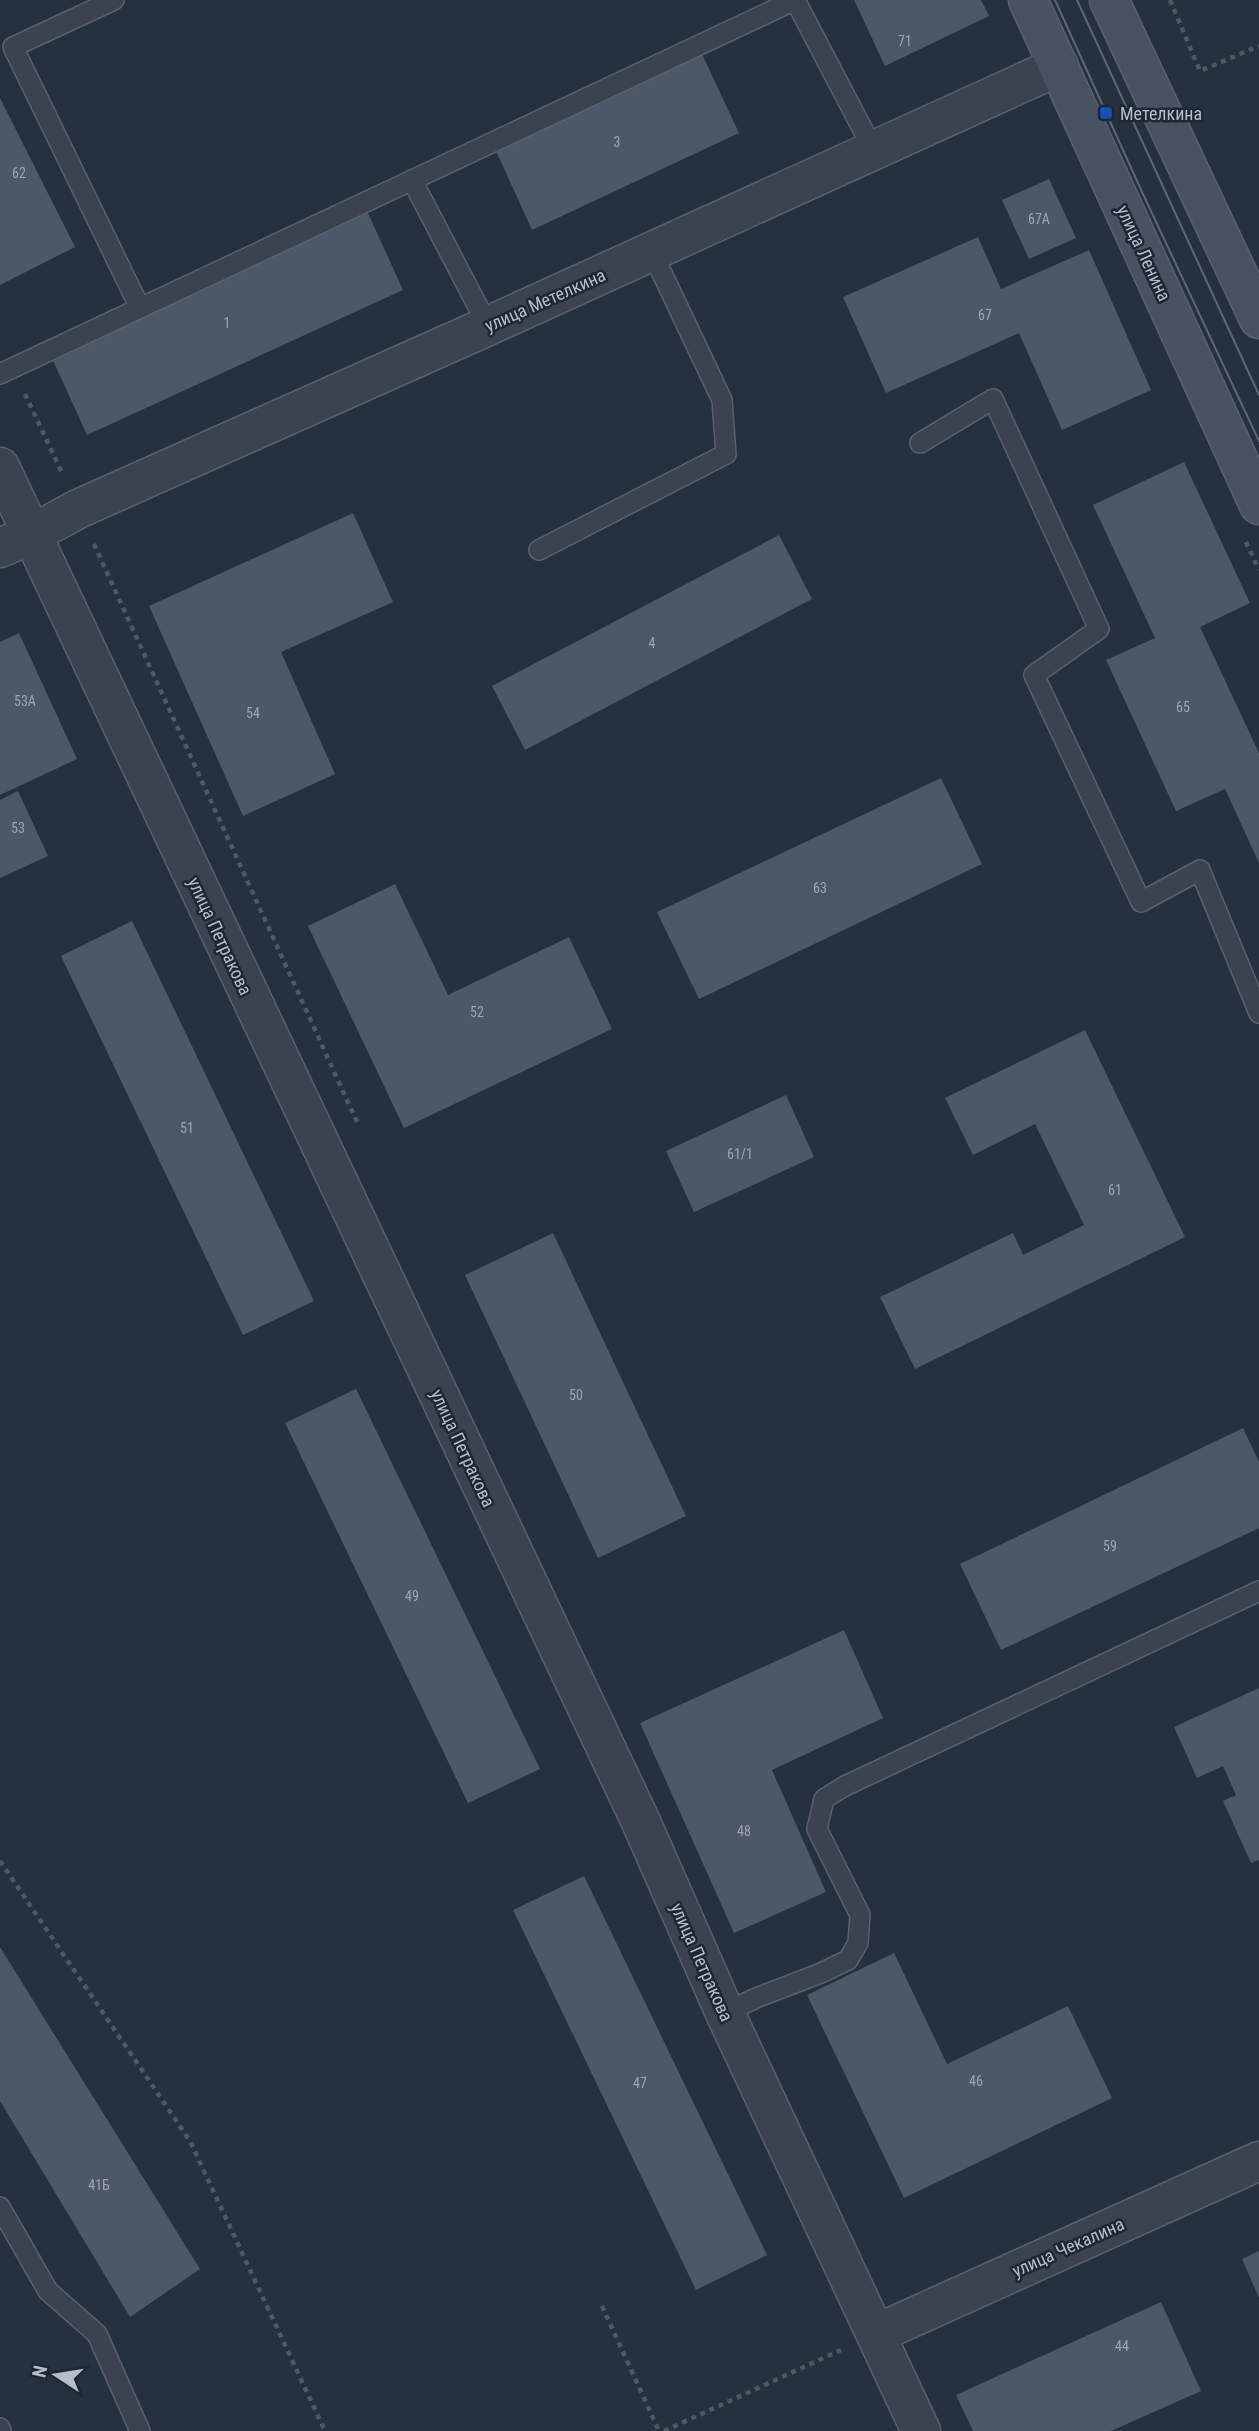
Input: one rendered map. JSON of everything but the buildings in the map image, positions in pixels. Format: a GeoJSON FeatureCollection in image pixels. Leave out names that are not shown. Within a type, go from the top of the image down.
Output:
{"type":"FeatureCollection","features":[{"type":"Feature","properties":{"kind":"main road","name":"улица Ленина"},"geometry":{"type":"LineString","coordinates":[[1028,0],[1259,505]]}},
{"type":"Feature","properties":{"kind":"main road"},"geometry":{"type":"LineString","coordinates":[[1108,0],[1259,319]]}},
{"type":"Feature","properties":{"kind":"street","name":"улица Метелкина"},"geometry":{"type":"LineString","coordinates":[[16,541],[78,509],[488,327],[1059,66]]}},
{"type":"Feature","properties":{"kind":"street","name":"улица Петракова"},"geometry":{"type":"LineString","coordinates":[[0,467],[16,541],[635,1810],[725,2013],[921,2431]]}},
{"type":"Feature","properties":{"kind":"street","name":"улица Чекалина"},"geometry":{"type":"LineString","coordinates":[[876,2334],[1259,2161]]}},
{"type":"Feature","properties":{"kind":"lane"},"geometry":{"type":"LineString","coordinates":[[114,0],[13,47],[140,308]]}},
{"type":"Feature","properties":{"kind":"lane"},"geometry":{"type":"LineString","coordinates":[[6,370],[795,0],[874,151]]}},
{"type":"Feature","properties":{"kind":"lane"},"geometry":{"type":"LineString","coordinates":[[412,180],[488,327]]}},
{"type":"Feature","properties":{"kind":"lane"},"geometry":{"type":"LineString","coordinates":[[539,550],[726,454],[722,400],[652,252]]}},
{"type":"Feature","properties":{"kind":"lane"},"geometry":{"type":"LineString","coordinates":[[920,443],[993,399],[1099,629],[1034,676],[1141,902],[1200,870],[1259,1013]]}},
{"type":"Feature","properties":{"kind":"lane"},"geometry":{"type":"LineString","coordinates":[[725,2013],[848,1960],[858,1943],[860,1915],[817,1829],[824,1799],[845,1786],[1259,1591]]}},
{"type":"Feature","properties":{"kind":"lane"},"geometry":{"type":"LineString","coordinates":[[0,2207],[48,2291],[97,2334],[140,2431]]}},
{"type":"Feature","properties":{"kind":"path"},"geometry":{"type":"LineString","coordinates":[[1170,0],[1200,71],[1259,46]]}},
{"type":"Feature","properties":{"kind":"path"},"geometry":{"type":"LineString","coordinates":[[6,370],[64,476]]}},
{"type":"Feature","properties":{"kind":"path"},"geometry":{"type":"LineString","coordinates":[[0,1860],[190,2141],[326,2431]]}},
{"type":"Feature","properties":{"kind":"path"},"geometry":{"type":"LineString","coordinates":[[602,2306],[661,2431],[876,2334]]}},
{"type":"Feature","properties":{"kind":"tram line"},"geometry":{"type":"LineString","coordinates":[[1055,0],[1259,441]]}},
{"type":"Feature","properties":{"kind":"tram line"},"geometry":{"type":"LineString","coordinates":[[1077,0],[1259,395]]}},
{"type":"Feature","properties":{"kind":"place","name":"Метелкина"},"geometry":{"type":"Point","coordinates":[1106,113]}}]}
